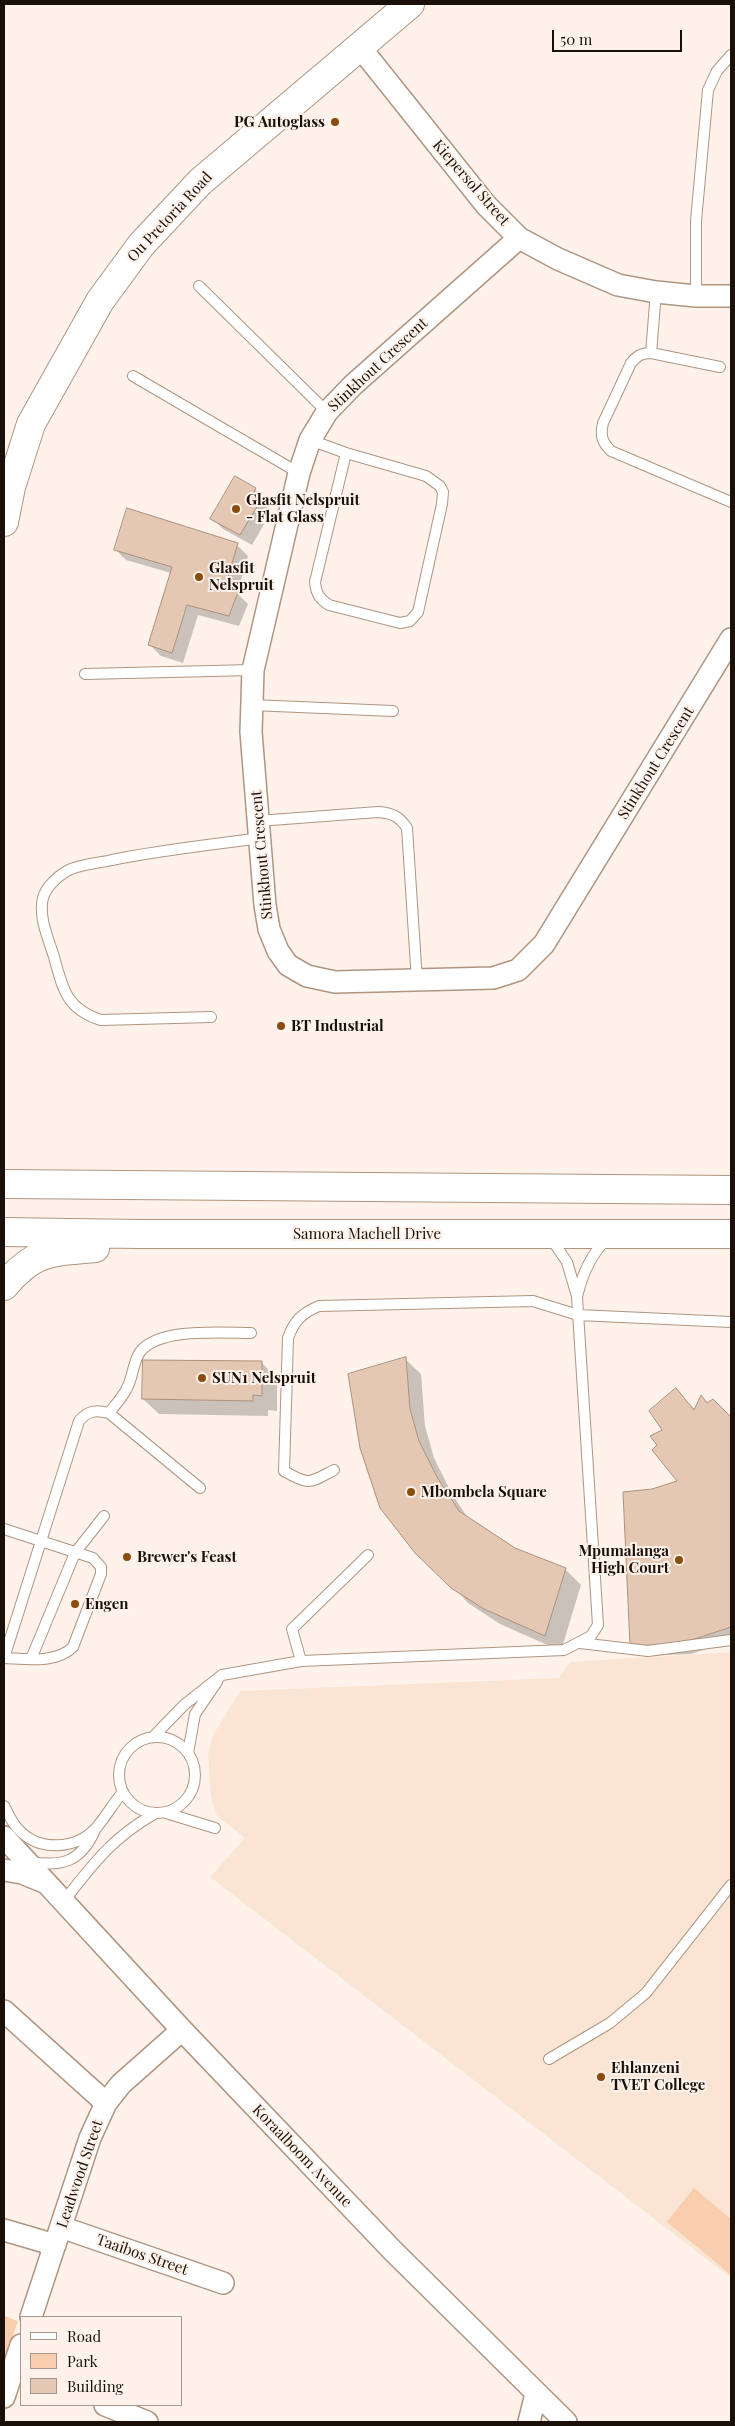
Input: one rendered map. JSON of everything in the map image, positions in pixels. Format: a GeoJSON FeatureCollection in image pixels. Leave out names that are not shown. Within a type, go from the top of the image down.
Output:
{"type":"FeatureCollection","features":[{"type":"Feature","properties":{"kind":"main road","name":"Ou Pretoria Road"},"geometry":{"type":"LineString","coordinates":[[4,522],[11,487],[31,424],[100,301],[141,245],[200,182],[406,5]]}},
{"type":"Feature","properties":{"kind":"main road"},"geometry":{"type":"LineString","coordinates":[[4,1184],[731,1190]]}},
{"type":"Feature","properties":{"kind":"main road","name":"Samora Machell Drive"},"geometry":{"type":"LineString","coordinates":[[4,1232],[139,1234],[731,1234]]}},
{"type":"Feature","properties":{"kind":"main road"},"geometry":{"type":"LineString","coordinates":[[4,1286],[30,1260],[45,1254],[268,1233]]}},
{"type":"Feature","properties":{"kind":"street","name":"Kiepersol Street"},"geometry":{"type":"LineString","coordinates":[[359,46],[486,205],[519,238],[558,260],[618,285],[656,292],[696,296],[731,296]]}},
{"type":"Feature","properties":{"kind":"street","name":"Stinkhout Crescent"},"geometry":{"type":"LineString","coordinates":[[519,238],[353,384],[327,412],[310,440],[299,473],[253,670],[251,732],[259,829],[269,929],[278,951],[288,964],[307,976],[335,982],[493,978],[518,970],[544,944],[731,639]]}},
{"type":"Feature","properties":{"kind":"street","name":"Koraalboom Avenue"},"geometry":{"type":"LineString","coordinates":[[4,1837],[182,2030],[393,2251],[566,2422]]}},
{"type":"Feature","properties":{"kind":"street"},"geometry":{"type":"LineString","coordinates":[[4,1870],[22,1873],[46,1882]]}},
{"type":"Feature","properties":{"kind":"street"},"geometry":{"type":"LineString","coordinates":[[4,2011],[106,2103]]}},
{"type":"Feature","properties":{"kind":"street","name":"Leadwood Street"},"geometry":{"type":"LineString","coordinates":[[31,2316],[90,2138],[106,2103],[121,2084],[182,2030]]}},
{"type":"Feature","properties":{"kind":"street","name":"Taaibos Street"},"geometry":{"type":"LineString","coordinates":[[4,2230],[58,2236],[223,2283]]}},
{"type":"Feature","properties":{"kind":"street"},"geometry":{"type":"LineString","coordinates":[[4,2397],[17,2371],[20,2352]]}},
{"type":"Feature","properties":{"kind":"street"},"geometry":{"type":"LineString","coordinates":[[529,2422],[536,2394]]}},
{"type":"Feature","properties":{"kind":"street"},"geometry":{"type":"LineString","coordinates":[[111,2412],[147,2422]]}},
{"type":"Feature","properties":{"kind":"lane"},"geometry":{"type":"LineString","coordinates":[[696,296],[696,221],[708,90],[717,71],[731,55]]}},
{"type":"Feature","properties":{"kind":"lane"},"geometry":{"type":"LineString","coordinates":[[199,286],[327,412]]}},
{"type":"Feature","properties":{"kind":"lane"},"geometry":{"type":"LineString","coordinates":[[651,353],[656,292]]}},
{"type":"Feature","properties":{"kind":"lane"},"geometry":{"type":"LineString","coordinates":[[720,367],[651,353],[642,353],[631,363],[603,423],[601,434],[603,444],[611,451],[731,502]]}},
{"type":"Feature","properties":{"kind":"lane"},"geometry":{"type":"LineString","coordinates":[[133,376],[299,473]]}},
{"type":"Feature","properties":{"kind":"lane"},"geometry":{"type":"LineString","coordinates":[[310,440],[346,453],[426,476],[440,486],[443,492],[418,612],[410,621],[400,623],[329,605],[320,599],[316,592],[315,582],[346,453]]}},
{"type":"Feature","properties":{"kind":"lane"},"geometry":{"type":"LineString","coordinates":[[85,674],[253,670]]}},
{"type":"Feature","properties":{"kind":"lane"},"geometry":{"type":"LineString","coordinates":[[252,705],[393,711]]}},
{"type":"Feature","properties":{"kind":"lane"},"geometry":{"type":"LineString","coordinates":[[212,1018],[100,1020],[86,1016],[73,1006],[64,993],[42,913],[43,897],[62,874],[73,868],[259,829],[378,812],[390,813],[400,818],[407,828],[416,981]]}},
{"type":"Feature","properties":{"kind":"lane"},"geometry":{"type":"LineString","coordinates":[[548,1234],[567,1262],[578,1297]]}},
{"type":"Feature","properties":{"kind":"lane"},"geometry":{"type":"LineString","coordinates":[[153,1737],[184,1705],[222,1675],[301,1661],[564,1650],[591,1636],[598,1625],[578,1297],[582,1278],[590,1261],[599,1247],[611,1235]]}},
{"type":"Feature","properties":{"kind":"lane"},"geometry":{"type":"LineString","coordinates":[[334,1470],[312,1482],[302,1481],[284,1471],[288,1338],[292,1325],[303,1313],[319,1306],[534,1301],[578,1315],[731,1322]]}},
{"type":"Feature","properties":{"kind":"lane"},"geometry":{"type":"LineString","coordinates":[[109,1413],[127,1390],[137,1357],[147,1346],[162,1339],[183,1334],[251,1333]]}},
{"type":"Feature","properties":{"kind":"lane"},"geometry":{"type":"LineString","coordinates":[[4,1529],[40,1542],[97,1560],[101,1566],[102,1574],[73,1646],[68,1651],[43,1660],[4,1658],[40,1542],[80,1421],[90,1412],[97,1410],[109,1413],[200,1488]]}},
{"type":"Feature","properties":{"kind":"lane"},"geometry":{"type":"LineString","coordinates":[[32,1659],[75,1553],[104,1516]]}},
{"type":"Feature","properties":{"kind":"lane"},"geometry":{"type":"LineString","coordinates":[[301,1661],[292,1629],[368,1555]]}},
{"type":"Feature","properties":{"kind":"lane"},"geometry":{"type":"LineString","coordinates":[[580,1643],[648,1651],[731,1640]]}},
{"type":"Feature","properties":{"kind":"lane"},"geometry":{"type":"LineString","coordinates":[[188,1753],[195,1714],[222,1675]]}},
{"type":"Feature","properties":{"kind":"lane"},"geometry":{"type":"LineString","coordinates":[[153,1737],[173,1740],[188,1753],[195,1772],[191,1792],[177,1808],[166,1813],[154,1814],[141,1811],[130,1804],[122,1793],[118,1772],[126,1753],[143,1740],[153,1737]]}},
{"type":"Feature","properties":{"kind":"lane"},"geometry":{"type":"LineString","coordinates":[[27,1861],[61,1864],[72,1860],[85,1848],[96,1828],[122,1793]]}},
{"type":"Feature","properties":{"kind":"lane"},"geometry":{"type":"LineString","coordinates":[[4,1806],[18,1829],[33,1840],[48,1846],[65,1845],[78,1840],[96,1828]]}},
{"type":"Feature","properties":{"kind":"lane"},"geometry":{"type":"LineString","coordinates":[[166,1813],[215,1828]]}},
{"type":"Feature","properties":{"kind":"lane"},"geometry":{"type":"LineString","coordinates":[[64,1901],[101,1853],[130,1828],[154,1814]]}},
{"type":"Feature","properties":{"kind":"lane"},"geometry":{"type":"LineString","coordinates":[[550,2059],[610,2023],[646,1993],[731,1885]]}},
{"type":"Feature","properties":{"kind":"shaded area","name":"Ehlanzeni TVET College"},"geometry":{"type":"Polygon","coordinates":[[[731,1652],[731,2278],[210,1877],[245,1838],[217,1816],[211,1797],[208,1755],[213,1735],[240,1691],[559,1678],[570,1662],[731,1652]]]}},
{"type":"Feature","properties":{"kind":"green space"},"geometry":{"type":"Polygon","coordinates":[[[694,2188],[731,2219],[731,2275],[667,2222],[694,2188]]]}},
{"type":"Feature","properties":{"kind":"green space"},"geometry":{"type":"Polygon","coordinates":[[[4,2316],[18,2321],[4,2361],[4,2316]]]}},
{"type":"Feature","properties":{"kind":"building","name":"Glasfit Nelspruit - Flat Glass"},"geometry":{"type":"Polygon","coordinates":[[[235,476],[256,488],[252,495],[261,500],[240,535],[210,519],[235,476]]]}},
{"type":"Feature","properties":{"kind":"building","name":"Glasfit Nelspruit"},"geometry":{"type":"Polygon","coordinates":[[[127,508],[238,543],[225,587],[238,592],[229,616],[187,605],[172,653],[148,645],[172,567],[114,550],[127,508]]]}},
{"type":"Feature","properties":{"kind":"building","name":"Mbombela Square"},"geometry":{"type":"Polygon","coordinates":[[[406,1357],[410,1409],[419,1441],[437,1477],[459,1511],[515,1548],[566,1568],[545,1636],[484,1609],[451,1588],[415,1553],[380,1508],[360,1448],[348,1374],[406,1357]]]}},
{"type":"Feature","properties":{"kind":"building","name":"SUN1 Nelspruit"},"geometry":{"type":"Polygon","coordinates":[[[143,1360],[262,1361],[262,1396],[253,1395],[253,1401],[142,1399],[143,1360]]]}},
{"type":"Feature","properties":{"kind":"building","name":"Mpumalanga High Court"},"geometry":{"type":"Polygon","coordinates":[[[676,1388],[694,1410],[701,1395],[707,1403],[713,1399],[731,1417],[731,1627],[679,1644],[630,1646],[623,1492],[652,1489],[677,1481],[652,1450],[657,1445],[650,1436],[662,1430],[649,1411],[676,1388]]]}},
{"type":"Feature","properties":{"kind":"place","name":"PG Autoglass"},"geometry":{"type":"Point","coordinates":[335,122]}},
{"type":"Feature","properties":{"kind":"place","name":"Glasfit Nelspruit - Flat Glass"},"geometry":{"type":"Point","coordinates":[236,509]}},
{"type":"Feature","properties":{"kind":"place","name":"Glasfit Nelspruit"},"geometry":{"type":"Point","coordinates":[199,577]}},
{"type":"Feature","properties":{"kind":"place","name":"BT Industrial"},"geometry":{"type":"Point","coordinates":[281,1026]}},
{"type":"Feature","properties":{"kind":"place","name":"SUN1 Nelspruit"},"geometry":{"type":"Point","coordinates":[202,1378]}},
{"type":"Feature","properties":{"kind":"place","name":"Mbombela Square"},"geometry":{"type":"Point","coordinates":[411,1492]}},
{"type":"Feature","properties":{"kind":"place","name":"Brewer's Feast"},"geometry":{"type":"Point","coordinates":[127,1557]}},
{"type":"Feature","properties":{"kind":"place","name":"Mpumalanga High Court"},"geometry":{"type":"Point","coordinates":[679,1560]}},
{"type":"Feature","properties":{"kind":"place","name":"Engen"},"geometry":{"type":"Point","coordinates":[75,1604]}},
{"type":"Feature","properties":{"kind":"place","name":"Ehlanzeni TVET College"},"geometry":{"type":"Point","coordinates":[601,2077]}}]}
